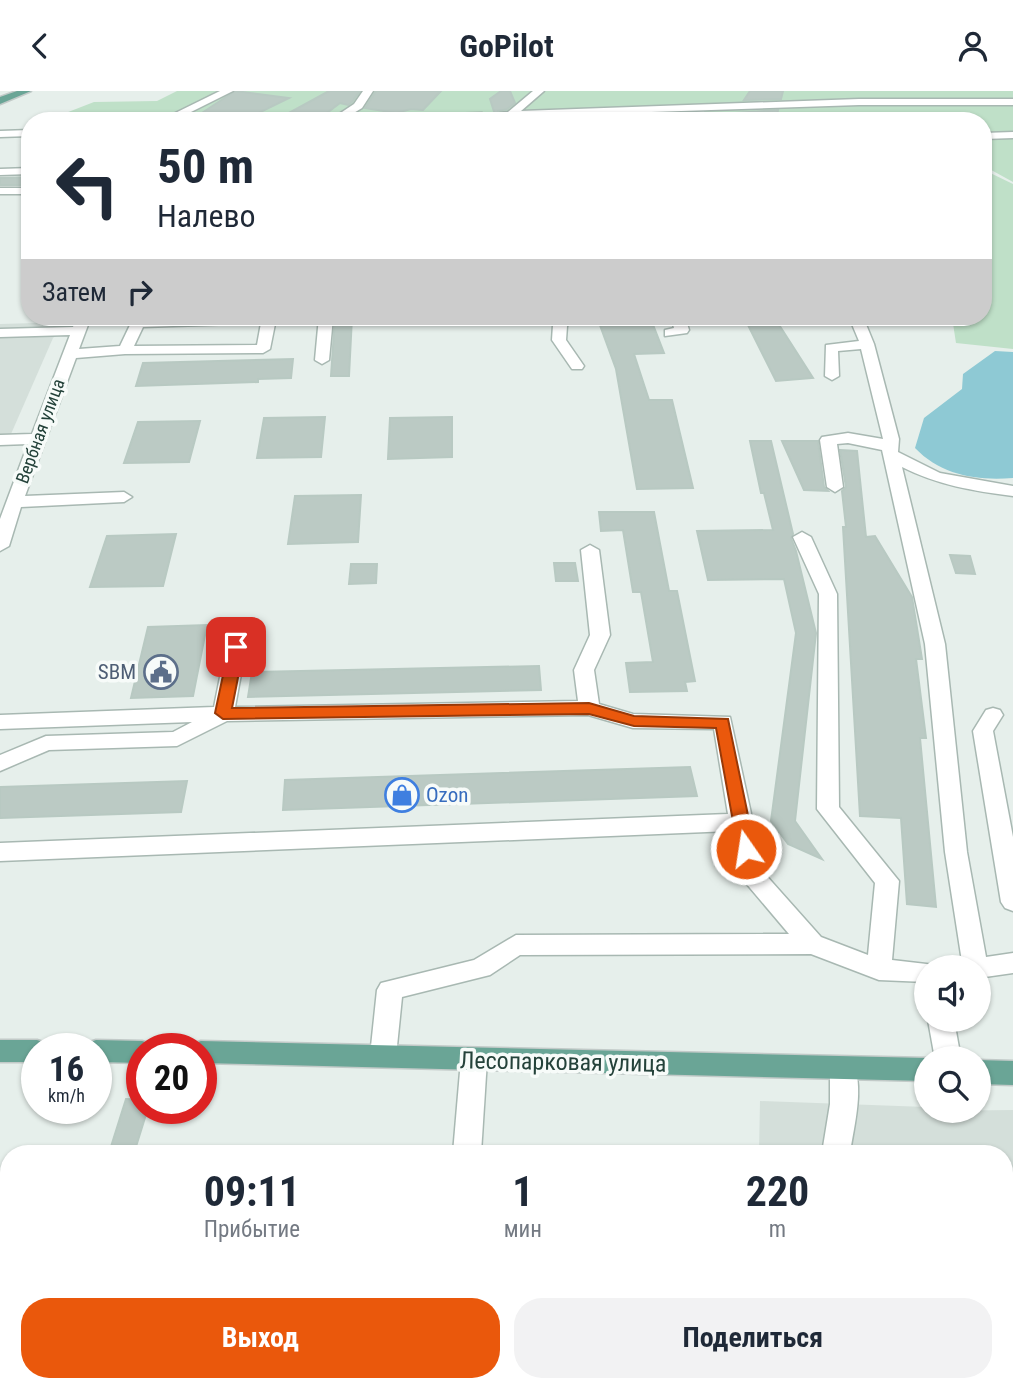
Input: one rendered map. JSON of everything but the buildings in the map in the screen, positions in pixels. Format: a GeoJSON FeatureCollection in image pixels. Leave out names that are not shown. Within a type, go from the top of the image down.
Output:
{"type":"FeatureCollection","features":[{"type":"Feature","properties":{"kind":"main road"},"geometry":{"type":"LineString","coordinates":[[0,101],[26,91]]}},
{"type":"Feature","properties":{"kind":"main road"},"geometry":{"type":"LineString","coordinates":[[0,1051],[21,1051]]}},
{"type":"Feature","properties":{"kind":"main road","name":"Лесопарковая улица"},"geometry":{"type":"LineString","coordinates":[[217,1052],[914,1070]]}},
{"type":"Feature","properties":{"kind":"main road"},"geometry":{"type":"LineString","coordinates":[[991,1072],[1013,1073]]}},
{"type":"Feature","properties":{"kind":"street"},"geometry":{"type":"LineString","coordinates":[[183,112],[228,91]]}},
{"type":"Feature","properties":{"kind":"street"},"geometry":{"type":"LineString","coordinates":[[348,112],[358,106],[368,91]]}},
{"type":"Feature","properties":{"kind":"street"},"geometry":{"type":"LineString","coordinates":[[511,112],[539,91]]}},
{"type":"Feature","properties":{"kind":"street"},"geometry":{"type":"LineString","coordinates":[[657,112],[859,103],[917,109],[1013,102]]}},
{"type":"Feature","properties":{"kind":"street"},"geometry":{"type":"LineString","coordinates":[[358,106],[365,112]]}},
{"type":"Feature","properties":{"kind":"street"},"geometry":{"type":"LineString","coordinates":[[0,134],[21,134]]}},
{"type":"Feature","properties":{"kind":"street"},"geometry":{"type":"LineString","coordinates":[[992,136],[1013,135]]}},
{"type":"Feature","properties":{"kind":"street"},"geometry":{"type":"LineString","coordinates":[[0,172],[21,171]]}},
{"type":"Feature","properties":{"kind":"street"},"geometry":{"type":"LineString","coordinates":[[0,179],[21,178]]}},
{"type":"Feature","properties":{"kind":"street"},"geometry":{"type":"LineString","coordinates":[[0,191],[21,191]]}},
{"type":"Feature","properties":{"kind":"street"},"geometry":{"type":"LineString","coordinates":[[0,333],[63,326]]}},
{"type":"Feature","properties":{"kind":"street","name":"Вербная улица"},"geometry":{"type":"LineString","coordinates":[[0,546],[80,326]]}},
{"type":"Feature","properties":{"kind":"street"},"geometry":{"type":"LineString","coordinates":[[125,350],[137,326]]}},
{"type":"Feature","properties":{"kind":"street"},"geometry":{"type":"LineString","coordinates":[[69,354],[125,350],[263,349],[268,326]]}},
{"type":"Feature","properties":{"kind":"street"},"geometry":{"type":"LineString","coordinates":[[322,360],[325,326]]}},
{"type":"Feature","properties":{"kind":"street"},"geometry":{"type":"LineString","coordinates":[[560,326],[559,340],[577,366]]}},
{"type":"Feature","properties":{"kind":"street"},"geometry":{"type":"LineString","coordinates":[[670,333],[682,330],[681,326]]}},
{"type":"Feature","properties":{"kind":"street"},"geometry":{"type":"LineString","coordinates":[[860,326],[867,344],[891,439],[890,450],[935,644],[956,852],[974,955]]}},
{"type":"Feature","properties":{"kind":"street"},"geometry":{"type":"LineString","coordinates":[[832,376],[831,348],[867,344]]}},
{"type":"Feature","properties":{"kind":"street"},"geometry":{"type":"LineString","coordinates":[[835,487],[828,440],[848,438],[890,450],[934,477],[967,485],[1013,491]]}},
{"type":"Feature","properties":{"kind":"street"},"geometry":{"type":"LineString","coordinates":[[0,440],[37,439]]}},
{"type":"Feature","properties":{"kind":"street"},"geometry":{"type":"LineString","coordinates":[[14,502],[124,498]]}},
{"type":"Feature","properties":{"kind":"street"},"geometry":{"type":"LineString","coordinates":[[803,537],[828,594],[828,810],[887,881],[879,970]]}},
{"type":"Feature","properties":{"kind":"street"},"geometry":{"type":"LineString","coordinates":[[589,708],[584,670],[600,635],[590,550]]}},
{"type":"Feature","properties":{"kind":"street"},"geometry":{"type":"LineString","coordinates":[[0,764],[46,743],[177,739],[223,713],[236,647]]}},
{"type":"Feature","properties":{"kind":"street"},"geometry":{"type":"LineString","coordinates":[[0,722],[223,713],[589,708],[634,721],[723,722],[740,822],[753,876],[812,944]]}},
{"type":"Feature","properties":{"kind":"street"},"geometry":{"type":"LineString","coordinates":[[993,715],[983,731],[1013,902]]}},
{"type":"Feature","properties":{"kind":"street"},"geometry":{"type":"LineString","coordinates":[[0,852],[740,822]]}},
{"type":"Feature","properties":{"kind":"street"},"geometry":{"type":"LineString","coordinates":[[383,1056],[390,990],[481,968],[516,945],[812,944],[879,970],[914,971]]}},
{"type":"Feature","properties":{"kind":"street"},"geometry":{"type":"LineString","coordinates":[[991,966],[1013,963]]}},
{"type":"Feature","properties":{"kind":"street"},"geometry":{"type":"LineString","coordinates":[[468,1145],[474,1060]]}},
{"type":"Feature","properties":{"kind":"street"},"geometry":{"type":"LineString","coordinates":[[837,1145],[844,1104],[843,1068]]}},
{"type":"Feature","properties":{"kind":"shaded area"},"geometry":{"type":"Polygon","coordinates":[[[0,324],[66,326],[53,338],[11,434],[0,434],[0,324]]]}},
{"type":"Feature","properties":{"kind":"shaded area"},"geometry":{"type":"Polygon","coordinates":[[[760,1101],[914,1107],[914,1123],[991,1123],[991,1110],[1013,1110],[1013,1145],[759,1145],[760,1101]]]}},
{"type":"Feature","properties":{"kind":"green space"},"geometry":{"type":"Polygon","coordinates":[[[177,91],[1013,91],[1013,182],[992,170],[992,112],[704,112],[706,108],[508,112],[68,112],[94,102],[157,101],[177,91]]]}},
{"type":"Feature","properties":{"kind":"green space"},"geometry":{"type":"Polygon","coordinates":[[[992,174],[1013,184],[1013,349],[956,343],[953,326],[992,326],[992,174]]]}},
{"type":"Feature","properties":{"kind":"water"},"geometry":{"type":"Polygon","coordinates":[[[995,351],[1013,352],[1013,478],[973,477],[936,465],[915,448],[924,418],[962,389],[963,374],[995,351]]]}},
{"type":"Feature","properties":{"kind":"place","name":"SBM"},"geometry":{"type":"Point","coordinates":[161,672]}},
{"type":"Feature","properties":{"kind":"place","name":"Ozon"},"geometry":{"type":"Point","coordinates":[402,795]}},
{"type":"Feature","properties":{"kind":"route"},"geometry":{"type":"LineString","coordinates":[[236,647],[223,713],[589,708],[634,721],[723,722],[746,849]]}}]}
